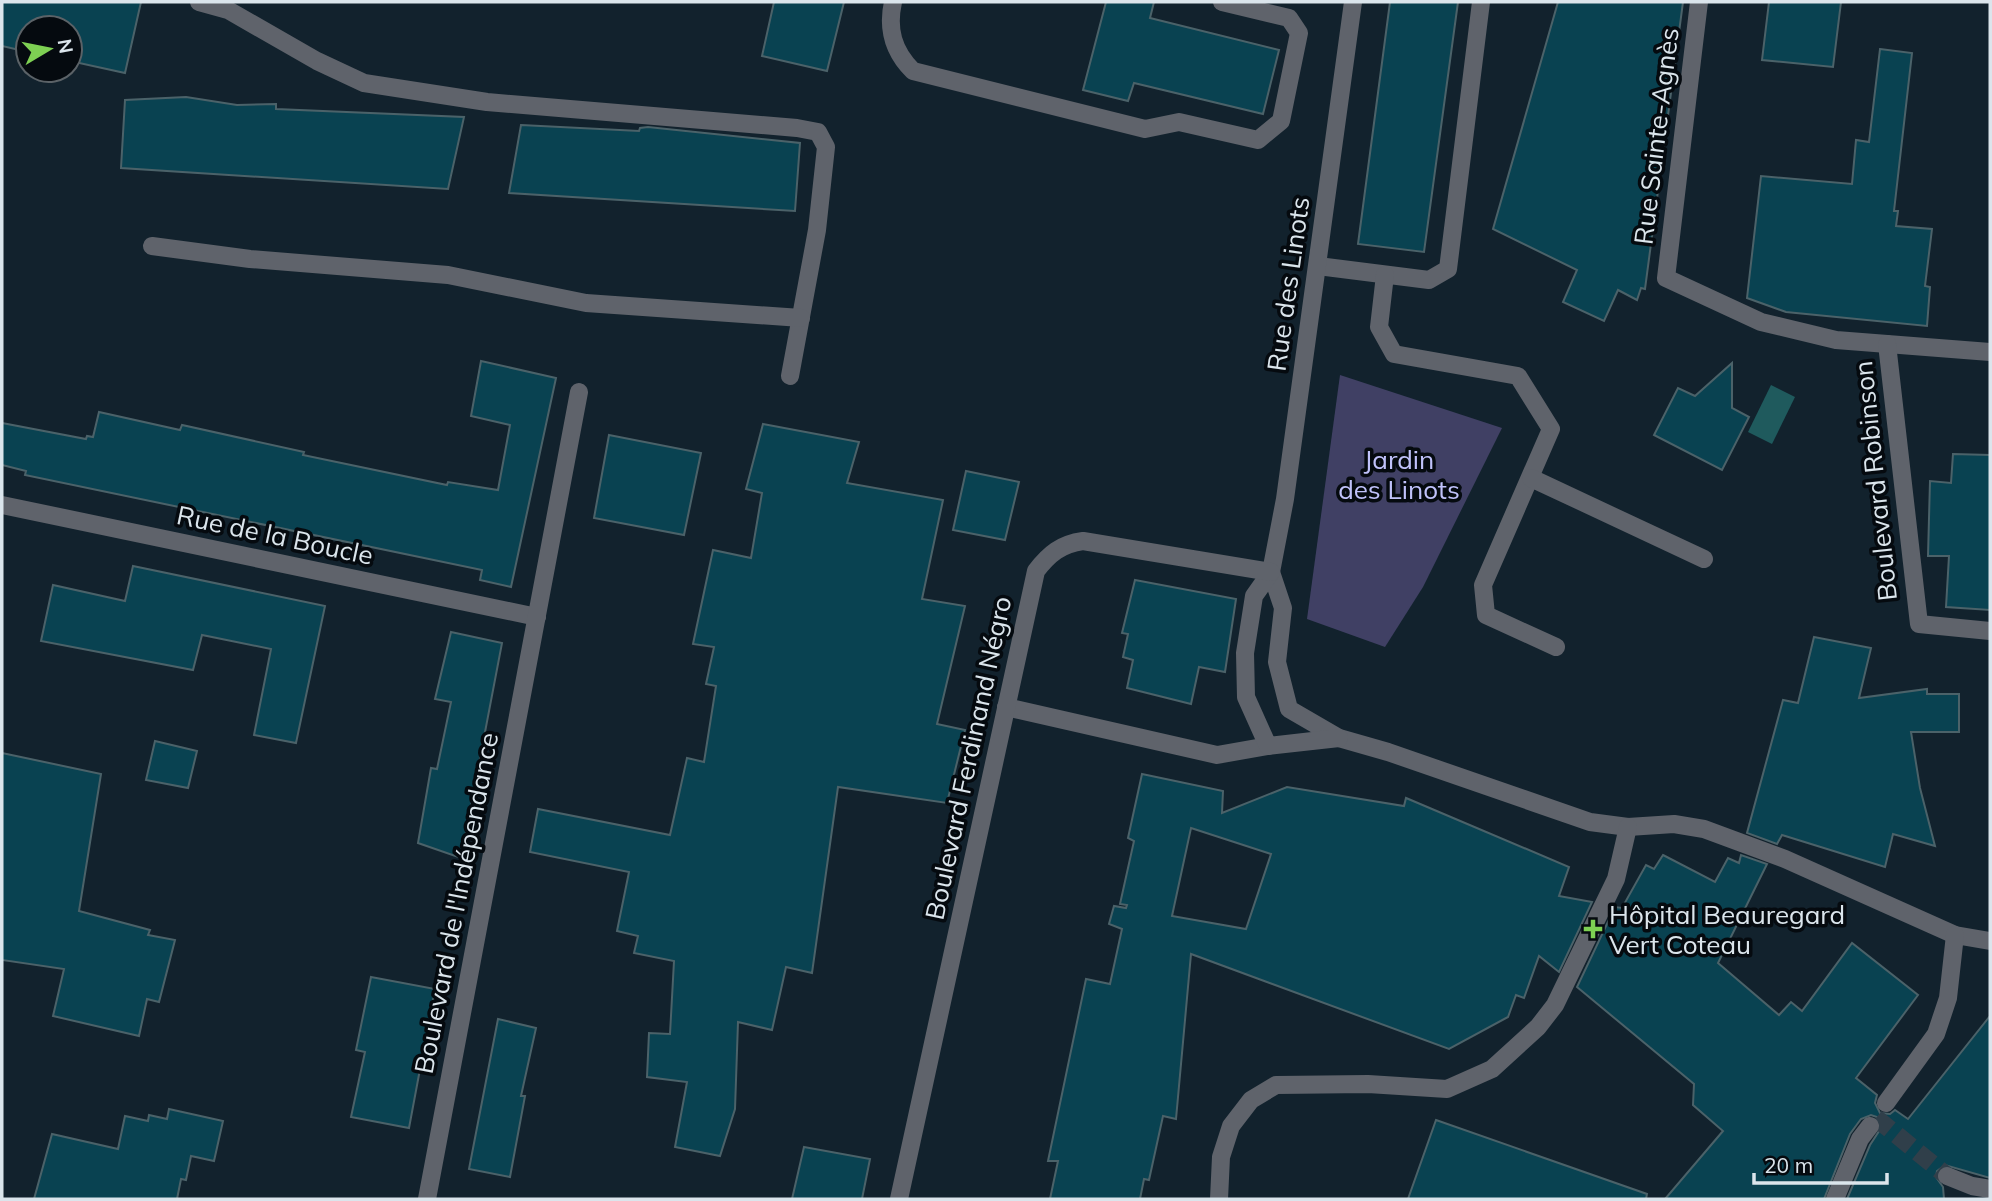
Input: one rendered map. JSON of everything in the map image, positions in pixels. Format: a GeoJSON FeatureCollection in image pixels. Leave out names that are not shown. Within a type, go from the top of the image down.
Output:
{"type":"FeatureCollection","features":[{"type":"Feature","properties":{"kind":"street"},"geometry":{"type":"LineString","coordinates":[[199,2],[228,10],[317,61],[365,83],[486,102],[818,132],[826,147],[817,230],[790,376]]}},
{"type":"Feature","properties":{"kind":"street"},"geometry":{"type":"LineString","coordinates":[[893,2],[889,22],[900,58],[913,71],[1144,129],[1178,122],[1258,140],[1281,121],[1299,33],[1289,18],[1222,2]]}},
{"type":"Feature","properties":{"kind":"street","name":"Rue des Linots"},"geometry":{"type":"LineString","coordinates":[[1271,572],[1285,499],[1353,2]]}},
{"type":"Feature","properties":{"kind":"street"},"geometry":{"type":"LineString","coordinates":[[1318,266],[1429,280],[1448,269],[1481,2]]}},
{"type":"Feature","properties":{"kind":"street","name":"Rue Sainte-Agnès"},"geometry":{"type":"LineString","coordinates":[[1699,2],[1665,278],[1761,322],[1836,340],[1886,344]]}},
{"type":"Feature","properties":{"kind":"street"},"geometry":{"type":"LineString","coordinates":[[152,246],[250,259],[447,275],[586,303],[801,317]]}},
{"type":"Feature","properties":{"kind":"street"},"geometry":{"type":"LineString","coordinates":[[1385,275],[1379,327],[1394,354],[1518,376],[1551,429],[1483,585],[1486,615],[1556,647]]}},
{"type":"Feature","properties":{"kind":"street"},"geometry":{"type":"LineString","coordinates":[[1886,344],[1990,352]]}},
{"type":"Feature","properties":{"kind":"street","name":"Boulevard Robinson"},"geometry":{"type":"LineString","coordinates":[[1886,344],[1919,624],[1990,631]]}},
{"type":"Feature","properties":{"kind":"street","name":"Boulevard de l'Indépendance"},"geometry":{"type":"LineString","coordinates":[[427,1199],[579,392]]}},
{"type":"Feature","properties":{"kind":"street"},"geometry":{"type":"LineString","coordinates":[[1531,478],[1704,559]]}},
{"type":"Feature","properties":{"kind":"street","name":"Rue de la Boucle"},"geometry":{"type":"LineString","coordinates":[[2,505],[537,617]]}},
{"type":"Feature","properties":{"kind":"street","name":"Boulevard Ferdinand Négro"},"geometry":{"type":"LineString","coordinates":[[898,1199],[1036,571],[1047,556],[1065,543],[1083,541],[1271,572]]}},
{"type":"Feature","properties":{"kind":"street"},"geometry":{"type":"LineString","coordinates":[[1271,572],[1283,608],[1278,662],[1289,709],[1339,738],[1388,752],[1590,822],[1628,827],[1646,823],[1674,824],[1704,829],[1785,859],[1955,935],[1990,941]]}},
{"type":"Feature","properties":{"kind":"street"},"geometry":{"type":"LineString","coordinates":[[1268,747],[1246,697],[1245,653],[1254,596],[1271,572]]}},
{"type":"Feature","properties":{"kind":"street"},"geometry":{"type":"LineString","coordinates":[[1006,707],[1217,755],[1339,738]]}},
{"type":"Feature","properties":{"kind":"street"},"geometry":{"type":"LineString","coordinates":[[1219,1199],[1221,1157],[1231,1126],[1251,1100],[1276,1085],[1368,1084],[1447,1089],[1492,1069],[1538,1027],[1555,1005],[1616,879],[1628,827]]}},
{"type":"Feature","properties":{"kind":"street"},"geometry":{"type":"LineString","coordinates":[[1886,1102],[1936,1034],[1948,998],[1955,935]]}},
{"type":"Feature","properties":{"kind":"street"},"geometry":{"type":"LineString","coordinates":[[1835,1199],[1847,1166],[1870,1126]]}},
{"type":"Feature","properties":{"kind":"street"},"geometry":{"type":"LineString","coordinates":[[1947,1176],[1972,1186],[1990,1189]]}},
{"type":"Feature","properties":{"kind":"green space","name":"Jardin des Linots"},"geometry":{"type":"Polygon","coordinates":[[[1340,375],[1502,428],[1423,587],[1385,647],[1307,619],[1340,375]]]}},
{"type":"Feature","properties":{"kind":"shaded area"},"geometry":{"type":"Polygon","coordinates":[[[1771,385],[1795,397],[1772,444],[1748,432],[1771,385]]]}},
{"type":"Feature","properties":{"kind":"building"},"geometry":{"type":"Polygon","coordinates":[[[2,2],[141,2],[125,73],[84,64],[84,14],[14,14],[14,49],[2,46],[2,2]]]}},
{"type":"Feature","properties":{"kind":"building"},"geometry":{"type":"Polygon","coordinates":[[[774,2],[844,2],[827,71],[762,56],[774,2]]]}},
{"type":"Feature","properties":{"kind":"building"},"geometry":{"type":"Polygon","coordinates":[[[1106,2],[1154,2],[1150,18],[1279,50],[1263,114],[1134,83],[1128,101],[1083,90],[1106,2]]]}},
{"type":"Feature","properties":{"kind":"building"},"geometry":{"type":"Polygon","coordinates":[[[1390,2],[1458,2],[1424,252],[1358,244],[1390,2]]]}},
{"type":"Feature","properties":{"kind":"building"},"geometry":{"type":"Polygon","coordinates":[[[1558,2],[1683,2],[1645,289],[1641,288],[1637,300],[1618,290],[1604,321],[1563,302],[1577,270],[1493,229],[1558,2]]]}},
{"type":"Feature","properties":{"kind":"building"},"geometry":{"type":"Polygon","coordinates":[[[1769,2],[1841,2],[1833,67],[1762,60],[1769,2]]]}},
{"type":"Feature","properties":{"kind":"building"},"geometry":{"type":"Polygon","coordinates":[[[1880,49],[1912,53],[1894,211],[1898,211],[1896,226],[1932,229],[1925,286],[1930,287],[1927,326],[1786,312],[1747,298],[1761,176],[1852,184],[1856,140],[1869,142],[1880,49]]]}},
{"type":"Feature","properties":{"kind":"building"},"geometry":{"type":"Polygon","coordinates":[[[186,97],[237,105],[276,104],[276,109],[464,117],[448,189],[121,168],[125,100],[186,97]]]}},
{"type":"Feature","properties":{"kind":"building"},"geometry":{"type":"Polygon","coordinates":[[[521,125],[639,131],[640,128],[648,127],[800,143],[795,211],[509,193],[521,125]]]}},
{"type":"Feature","properties":{"kind":"building"},"geometry":{"type":"Polygon","coordinates":[[[481,361],[556,378],[511,587],[480,580],[482,570],[25,475],[26,471],[2,465],[2,423],[86,439],[87,436],[93,437],[99,412],[180,430],[182,425],[304,452],[303,455],[447,485],[448,482],[498,490],[510,425],[471,416],[481,361]]]}},
{"type":"Feature","properties":{"kind":"building"},"geometry":{"type":"Polygon","coordinates":[[[1732,363],[1732,408],[1749,417],[1722,470],[1654,435],[1678,388],[1695,396],[1732,363]]]}},
{"type":"Feature","properties":{"kind":"building"},"geometry":{"type":"Polygon","coordinates":[[[763,424],[859,442],[847,483],[943,500],[922,599],[965,606],[937,724],[965,730],[947,803],[838,787],[812,973],[786,967],[772,1030],[738,1022],[735,1109],[720,1156],[675,1147],[687,1082],[647,1077],[649,1033],[670,1034],[674,961],[634,953],[638,936],[617,931],[629,872],[530,852],[538,809],[670,835],[687,758],[704,762],[716,686],[706,684],[714,647],[693,644],[713,550],[751,558],[762,493],[746,489],[763,424]]]}},
{"type":"Feature","properties":{"kind":"building"},"geometry":{"type":"Polygon","coordinates":[[[609,435],[701,453],[684,535],[594,518],[609,435]]]}},
{"type":"Feature","properties":{"kind":"building"},"geometry":{"type":"Polygon","coordinates":[[[1953,454],[1990,455],[1990,610],[1946,607],[1949,556],[1928,556],[1930,481],[1951,483],[1953,454]]]}},
{"type":"Feature","properties":{"kind":"building"},"geometry":{"type":"Polygon","coordinates":[[[966,471],[1019,482],[1005,540],[953,530],[966,471]]]}},
{"type":"Feature","properties":{"kind":"building"},"geometry":{"type":"Polygon","coordinates":[[[133,566],[325,606],[296,743],[254,735],[271,649],[202,635],[193,670],[41,641],[53,585],[125,601],[133,566]]]}},
{"type":"Feature","properties":{"kind":"building"},"geometry":{"type":"Polygon","coordinates":[[[1135,580],[1236,599],[1225,672],[1199,667],[1191,704],[1127,688],[1133,660],[1123,657],[1128,634],[1122,633],[1135,580]]]}},
{"type":"Feature","properties":{"kind":"building"},"geometry":{"type":"Polygon","coordinates":[[[451,632],[502,643],[461,858],[418,843],[431,768],[437,769],[451,702],[435,699],[451,632]]]}},
{"type":"Feature","properties":{"kind":"building"},"geometry":{"type":"Polygon","coordinates":[[[1814,637],[1871,648],[1859,698],[1927,689],[1927,694],[1959,694],[1959,732],[1911,732],[1920,788],[1935,846],[1893,834],[1885,867],[1782,835],[1777,844],[1747,833],[1783,700],[1798,703],[1814,637]]]}},
{"type":"Feature","properties":{"kind":"building"},"geometry":{"type":"Polygon","coordinates":[[[155,741],[197,751],[188,788],[146,780],[155,741]]]}},
{"type":"Feature","properties":{"kind":"building"},"geometry":{"type":"Polygon","coordinates":[[[2,753],[101,774],[79,911],[150,930],[148,935],[175,940],[159,1002],[147,999],[139,1036],[53,1016],[64,969],[2,960],[2,753]]]}},
{"type":"Feature","properties":{"kind":"building"},"geometry":{"type":"Polygon","coordinates":[[[1142,774],[1223,791],[1222,813],[1287,787],[1404,806],[1406,798],[1569,867],[1559,896],[1592,902],[1559,972],[1539,956],[1524,998],[1516,995],[1508,1017],[1449,1049],[1191,954],[1176,1119],[1163,1116],[1149,1180],[1144,1179],[1140,1199],[1050,1199],[1058,1161],[1048,1161],[1086,979],[1110,984],[1122,929],[1109,924],[1114,906],[1126,908],[1127,905],[1120,904],[1134,841],[1128,838],[1142,774]],[[1191,828],[1172,916],[1246,929],[1271,854],[1191,828]]]}},
{"type":"Feature","properties":{"kind":"building"},"geometry":{"type":"Polygon","coordinates":[[[1663,855],[1715,882],[1728,858],[1739,863],[1741,855],[1767,864],[1718,963],[1779,1015],[1791,1002],[1802,1011],[1852,943],[1918,995],[1856,1078],[1877,1095],[1875,1103],[1880,1113],[1890,1114],[1895,1110],[1908,1119],[1990,1016],[1990,1178],[1945,1165],[1937,1171],[1936,1177],[1943,1187],[1944,1199],[1847,1199],[1870,1145],[1881,1128],[1877,1117],[1871,1115],[1861,1119],[1850,1134],[1824,1199],[1665,1199],[1723,1131],[1693,1105],[1694,1084],[1577,987],[1615,907],[1622,908],[1646,865],[1654,869],[1663,855]]]}},
{"type":"Feature","properties":{"kind":"building"},"geometry":{"type":"Polygon","coordinates":[[[371,977],[435,989],[409,1128],[351,1117],[365,1052],[356,1050],[371,977]]]}},
{"type":"Feature","properties":{"kind":"building"},"geometry":{"type":"Polygon","coordinates":[[[498,1019],[536,1028],[521,1096],[525,1096],[510,1177],[469,1169],[498,1019]]]}},
{"type":"Feature","properties":{"kind":"building"},"geometry":{"type":"Polygon","coordinates":[[[169,1109],[223,1121],[214,1161],[191,1156],[186,1180],[181,1179],[177,1199],[34,1199],[52,1134],[118,1149],[125,1116],[148,1121],[149,1115],[167,1119],[169,1109]]]}},
{"type":"Feature","properties":{"kind":"building"},"geometry":{"type":"Polygon","coordinates":[[[1436,1120],[1647,1194],[1646,1199],[1408,1199],[1436,1120]]]}},
{"type":"Feature","properties":{"kind":"building"},"geometry":{"type":"Polygon","coordinates":[[[804,1147],[870,1159],[862,1199],[792,1199],[804,1147]]]}},
{"type":"Feature","properties":{"kind":"tunnel"},"geometry":{"type":"LineString","coordinates":[[1876,1118],[1947,1176]]}},
{"type":"Feature","properties":{"kind":"place","name":"Hôpital Beauregard Vert Coteau"},"geometry":{"type":"Point","coordinates":[1593,929]}}]}
